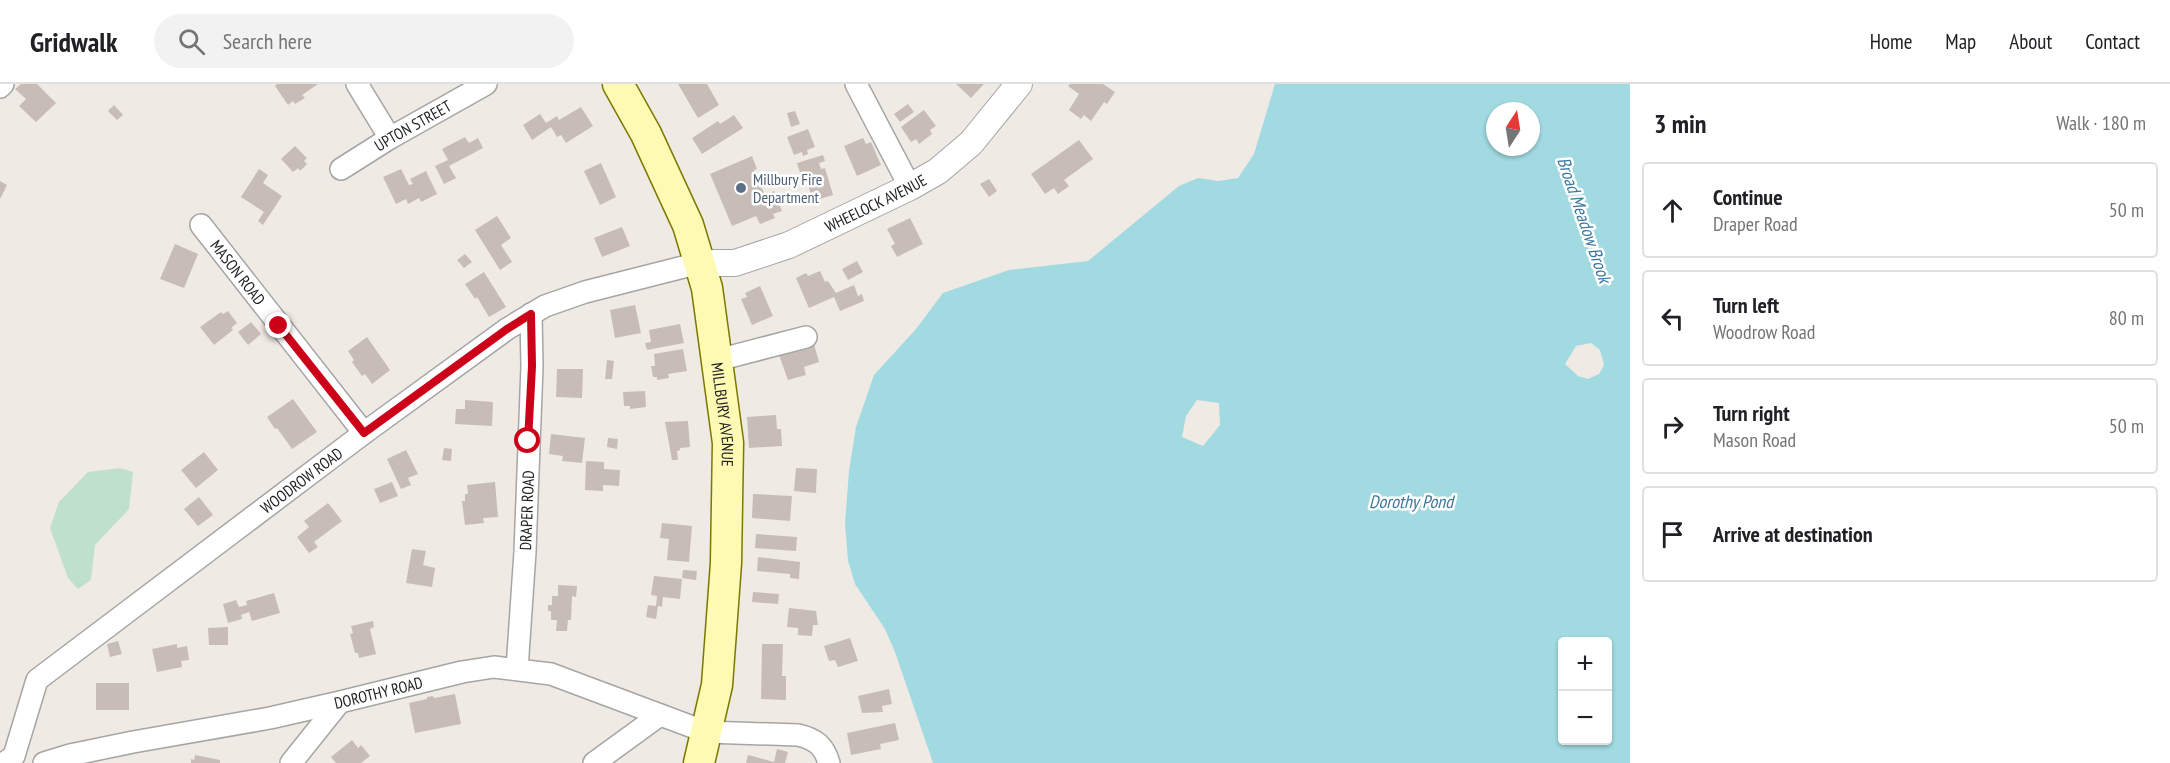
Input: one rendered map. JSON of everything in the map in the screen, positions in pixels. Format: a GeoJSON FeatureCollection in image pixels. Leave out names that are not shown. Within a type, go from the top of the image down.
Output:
{"type":"FeatureCollection","features":[{"type":"Feature","properties":{"kind":"main road","name":"MILLBURY AVENUE"},"geometry":{"type":"LineString","coordinates":[[618,84],[646,134],[688,225],[707,288],[728,443],[726,562],[717,685],[699,763]]}},
{"type":"Feature","properties":{"kind":"street"},"geometry":{"type":"LineString","coordinates":[[357,84],[390,138]]}},
{"type":"Feature","properties":{"kind":"street","name":"UPTON STREET"},"geometry":{"type":"LineString","coordinates":[[341,169],[390,138],[486,84]]}},
{"type":"Feature","properties":{"kind":"street"},"geometry":{"type":"LineString","coordinates":[[856,84],[910,187]]}},
{"type":"Feature","properties":{"kind":"street","name":"WHEELOCK AVENUE"},"geometry":{"type":"LineString","coordinates":[[699,263],[735,263],[789,245],[910,187],[938,171],[972,143],[1019,84]]}},
{"type":"Feature","properties":{"kind":"street","name":"MASON ROAD"},"geometry":{"type":"LineString","coordinates":[[201,225],[364,433]]}},
{"type":"Feature","properties":{"kind":"street","name":"WOODROW ROAD"},"geometry":{"type":"LineString","coordinates":[[4,763],[14,756],[37,680],[364,433],[507,329],[545,306],[585,292],[699,263]]}},
{"type":"Feature","properties":{"kind":"street","name":"DRAPER ROAD"},"geometry":{"type":"LineString","coordinates":[[517,669],[525,552],[532,366],[531,314]]}},
{"type":"Feature","properties":{"kind":"street"},"geometry":{"type":"LineString","coordinates":[[718,360],[806,337]]}},
{"type":"Feature","properties":{"kind":"street","name":"DOROTHY ROAD"},"geometry":{"type":"LineString","coordinates":[[44,763],[70,755],[133,742],[208,730],[339,703],[494,666],[551,674],[706,732],[798,735],[812,738],[822,746],[829,763]]}},
{"type":"Feature","properties":{"kind":"street"},"geometry":{"type":"LineString","coordinates":[[291,763],[339,703]]}},
{"type":"Feature","properties":{"kind":"street"},"geometry":{"type":"LineString","coordinates":[[594,763],[660,715]]}},
{"type":"Feature","properties":{"kind":"green space"},"geometry":{"type":"Polygon","coordinates":[[[120,468],[133,472],[129,509],[95,545],[91,580],[78,589],[68,578],[50,528],[59,502],[88,472],[120,468]]]}},
{"type":"Feature","properties":{"kind":"water","name":"Dorothy Pond"},"geometry":{"type":"Polygon","coordinates":[[[1275,84],[1630,84],[1630,763],[933,763],[895,652],[885,629],[855,584],[848,561],[845,523],[849,471],[856,427],[874,375],[916,329],[943,293],[1009,270],[1088,261],[1179,186],[1198,178],[1218,181],[1238,178],[1254,154],[1275,84]],[[1591,343],[1576,346],[1565,364],[1578,376],[1588,379],[1599,374],[1604,365],[1600,350],[1591,343]],[[1197,400],[1186,416],[1182,437],[1203,446],[1220,425],[1219,403],[1197,400]]]}},
{"type":"Feature","properties":{"kind":"building"},"geometry":{"type":"Polygon","coordinates":[[[21,84],[37,84],[56,103],[36,122],[19,106],[26,99],[15,89],[21,84]]]}},
{"type":"Feature","properties":{"kind":"building"},"geometry":{"type":"Polygon","coordinates":[[[277,84],[318,84],[302,95],[305,98],[288,105],[275,86],[277,84]]]}},
{"type":"Feature","properties":{"kind":"building"},"geometry":{"type":"Polygon","coordinates":[[[678,84],[707,84],[719,105],[698,118],[678,84]]]}},
{"type":"Feature","properties":{"kind":"building"},"geometry":{"type":"Polygon","coordinates":[[[956,84],[984,84],[971,98],[956,84]]]}},
{"type":"Feature","properties":{"kind":"building"},"geometry":{"type":"Polygon","coordinates":[[[1070,84],[1103,84],[1115,92],[1107,104],[1104,102],[1091,121],[1084,115],[1081,119],[1069,110],[1079,94],[1068,86],[1070,84]]]}},
{"type":"Feature","properties":{"kind":"building"},"geometry":{"type":"Polygon","coordinates":[[[908,104],[914,112],[900,122],[894,114],[908,104]]]}},
{"type":"Feature","properties":{"kind":"building"},"geometry":{"type":"Polygon","coordinates":[[[114,105],[123,115],[117,120],[108,111],[114,105]]]}},
{"type":"Feature","properties":{"kind":"building"},"geometry":{"type":"Polygon","coordinates":[[[581,107],[593,126],[566,143],[561,135],[557,137],[551,127],[532,140],[523,125],[540,114],[546,123],[557,116],[559,120],[581,107]]]}},
{"type":"Feature","properties":{"kind":"building"},"geometry":{"type":"Polygon","coordinates":[[[924,110],[936,126],[930,130],[932,134],[919,144],[916,139],[911,142],[901,127],[924,110]]]}},
{"type":"Feature","properties":{"kind":"building"},"geometry":{"type":"Polygon","coordinates":[[[795,111],[800,124],[791,127],[787,113],[795,111]]]}},
{"type":"Feature","properties":{"kind":"building"},"geometry":{"type":"Polygon","coordinates":[[[734,115],[743,128],[702,154],[692,138],[718,121],[720,124],[734,115]]]}},
{"type":"Feature","properties":{"kind":"building"},"geometry":{"type":"Polygon","coordinates":[[[808,129],[815,147],[807,150],[808,154],[803,156],[802,152],[794,155],[787,137],[808,129]]]}},
{"type":"Feature","properties":{"kind":"building"},"geometry":{"type":"Polygon","coordinates":[[[465,137],[469,143],[478,138],[483,148],[449,166],[456,178],[444,184],[435,166],[448,160],[442,149],[465,137]]]}},
{"type":"Feature","properties":{"kind":"building"},"geometry":{"type":"Polygon","coordinates":[[[863,138],[866,144],[871,142],[881,165],[857,176],[844,146],[863,138]]]}},
{"type":"Feature","properties":{"kind":"building"},"geometry":{"type":"Polygon","coordinates":[[[1079,140],[1093,159],[1064,180],[1069,186],[1058,194],[1054,188],[1045,194],[1031,174],[1079,140]]]}},
{"type":"Feature","properties":{"kind":"building"},"geometry":{"type":"Polygon","coordinates":[[[295,146],[307,158],[304,161],[307,164],[300,171],[298,168],[293,172],[281,159],[295,146]]]}},
{"type":"Feature","properties":{"kind":"building"},"geometry":{"type":"Polygon","coordinates":[[[823,155],[825,161],[819,163],[821,169],[825,168],[833,195],[813,201],[805,175],[801,176],[797,163],[823,155]]]}},
{"type":"Feature","properties":{"kind":"building"},"geometry":{"type":"Polygon","coordinates":[[[752,156],[757,169],[754,170],[765,195],[774,191],[782,211],[773,214],[775,218],[760,224],[756,216],[732,226],[710,174],[752,156]]]}},
{"type":"Feature","properties":{"kind":"building"},"geometry":{"type":"Polygon","coordinates":[[[601,163],[616,197],[600,205],[584,171],[601,163]]]}},
{"type":"Feature","properties":{"kind":"building"},"geometry":{"type":"Polygon","coordinates":[[[259,169],[268,175],[263,183],[282,196],[263,225],[258,221],[264,212],[241,197],[259,169]]]}},
{"type":"Feature","properties":{"kind":"building"},"geometry":{"type":"Polygon","coordinates":[[[401,169],[409,185],[413,184],[410,179],[426,171],[437,194],[421,202],[419,198],[408,204],[406,199],[396,204],[383,177],[401,169]]]}},
{"type":"Feature","properties":{"kind":"building"},"geometry":{"type":"Polygon","coordinates":[[[989,179],[997,191],[989,197],[980,184],[989,179]]]}},
{"type":"Feature","properties":{"kind":"building"},"geometry":{"type":"Polygon","coordinates":[[[0,181],[7,185],[0,199],[0,181]]]}},
{"type":"Feature","properties":{"kind":"building"},"geometry":{"type":"Polygon","coordinates":[[[497,216],[511,238],[501,245],[512,262],[500,270],[475,230],[497,216]]]}},
{"type":"Feature","properties":{"kind":"building"},"geometry":{"type":"Polygon","coordinates":[[[910,218],[923,244],[897,257],[891,246],[895,244],[887,229],[910,218]]]}},
{"type":"Feature","properties":{"kind":"building"},"geometry":{"type":"Polygon","coordinates":[[[622,227],[630,246],[602,257],[594,238],[622,227]]]}},
{"type":"Feature","properties":{"kind":"building"},"geometry":{"type":"Polygon","coordinates":[[[175,244],[198,254],[184,288],[160,279],[175,244]]]}},
{"type":"Feature","properties":{"kind":"building"},"geometry":{"type":"Polygon","coordinates":[[[465,254],[472,262],[464,268],[457,260],[465,254]]]}},
{"type":"Feature","properties":{"kind":"building"},"geometry":{"type":"Polygon","coordinates":[[[857,261],[863,272],[848,280],[842,269],[857,261]]]}},
{"type":"Feature","properties":{"kind":"building"},"geometry":{"type":"Polygon","coordinates":[[[820,271],[825,282],[828,281],[836,293],[854,285],[858,296],[862,294],[864,301],[840,311],[834,297],[809,308],[796,278],[806,273],[808,276],[820,271]]]}},
{"type":"Feature","properties":{"kind":"building"},"geometry":{"type":"Polygon","coordinates":[[[484,272],[506,307],[489,317],[477,297],[475,299],[465,284],[484,272]]]}},
{"type":"Feature","properties":{"kind":"building"},"geometry":{"type":"Polygon","coordinates":[[[760,286],[773,316],[752,325],[741,299],[747,297],[745,293],[760,286]]]}},
{"type":"Feature","properties":{"kind":"building"},"geometry":{"type":"Polygon","coordinates":[[[635,305],[641,333],[615,338],[610,310],[635,305]]]}},
{"type":"Feature","properties":{"kind":"building"},"geometry":{"type":"Polygon","coordinates":[[[228,311],[237,323],[231,328],[233,330],[214,345],[200,327],[221,312],[223,314],[228,311]]]}},
{"type":"Feature","properties":{"kind":"building"},"geometry":{"type":"Polygon","coordinates":[[[251,322],[261,334],[248,345],[238,332],[251,322]]]}},
{"type":"Feature","properties":{"kind":"building"},"geometry":{"type":"Polygon","coordinates":[[[680,324],[684,343],[647,350],[645,343],[651,342],[649,330],[680,324]]]}},
{"type":"Feature","properties":{"kind":"building"},"geometry":{"type":"Polygon","coordinates":[[[367,337],[390,370],[372,384],[365,374],[362,376],[352,362],[354,360],[348,351],[367,337]]]}},
{"type":"Feature","properties":{"kind":"building"},"geometry":{"type":"Polygon","coordinates":[[[814,344],[819,362],[804,367],[806,375],[788,380],[779,355],[814,344]]]}},
{"type":"Feature","properties":{"kind":"building"},"geometry":{"type":"Polygon","coordinates":[[[683,349],[687,371],[668,374],[669,378],[657,380],[657,377],[653,377],[651,366],[655,366],[654,354],[683,349]]]}},
{"type":"Feature","properties":{"kind":"building"},"geometry":{"type":"Polygon","coordinates":[[[607,360],[614,361],[612,379],[605,379],[607,360]]]}},
{"type":"Feature","properties":{"kind":"building"},"geometry":{"type":"Polygon","coordinates":[[[557,369],[583,369],[582,398],[556,397],[557,369]]]}},
{"type":"Feature","properties":{"kind":"building"},"geometry":{"type":"Polygon","coordinates":[[[645,391],[646,407],[630,409],[630,406],[624,406],[623,392],[645,391]]]}},
{"type":"Feature","properties":{"kind":"building"},"geometry":{"type":"Polygon","coordinates":[[[293,399],[317,432],[292,449],[267,417],[293,399]]]}},
{"type":"Feature","properties":{"kind":"building"},"geometry":{"type":"Polygon","coordinates":[[[465,400],[493,402],[492,426],[455,424],[456,409],[465,409],[465,400]]]}},
{"type":"Feature","properties":{"kind":"building"},"geometry":{"type":"Polygon","coordinates":[[[776,415],[777,429],[781,429],[782,446],[749,448],[747,417],[776,415]]]}},
{"type":"Feature","properties":{"kind":"building"},"geometry":{"type":"Polygon","coordinates":[[[688,421],[690,447],[680,448],[677,451],[678,460],[672,460],[665,422],[688,421]]]}},
{"type":"Feature","properties":{"kind":"building"},"geometry":{"type":"Polygon","coordinates":[[[551,434],[585,438],[582,463],[562,461],[563,456],[549,454],[551,434]]]}},
{"type":"Feature","properties":{"kind":"building"},"geometry":{"type":"Polygon","coordinates":[[[608,438],[618,439],[617,449],[607,447],[608,438]]]}},
{"type":"Feature","properties":{"kind":"building"},"geometry":{"type":"Polygon","coordinates":[[[444,448],[452,449],[451,461],[442,460],[444,448]]]}},
{"type":"Feature","properties":{"kind":"building"},"geometry":{"type":"Polygon","coordinates":[[[406,450],[418,474],[408,478],[411,485],[401,489],[387,459],[406,450]]]}},
{"type":"Feature","properties":{"kind":"building"},"geometry":{"type":"Polygon","coordinates":[[[204,452],[218,470],[196,488],[181,470],[204,452]]]}},
{"type":"Feature","properties":{"kind":"building"},"geometry":{"type":"Polygon","coordinates":[[[586,461],[604,462],[604,469],[620,470],[619,486],[603,485],[603,491],[585,490],[586,461]]]}},
{"type":"Feature","properties":{"kind":"building"},"geometry":{"type":"Polygon","coordinates":[[[796,468],[817,469],[816,493],[794,491],[796,468]]]}},
{"type":"Feature","properties":{"kind":"building"},"geometry":{"type":"Polygon","coordinates":[[[392,482],[398,496],[380,503],[374,489],[392,482]]]}},
{"type":"Feature","properties":{"kind":"building"},"geometry":{"type":"Polygon","coordinates":[[[495,482],[498,517],[483,518],[484,523],[465,525],[462,501],[465,501],[465,494],[468,494],[467,485],[495,482]]]}},
{"type":"Feature","properties":{"kind":"building"},"geometry":{"type":"Polygon","coordinates":[[[753,494],[792,496],[790,521],[752,518],[753,494]]]}},
{"type":"Feature","properties":{"kind":"building"},"geometry":{"type":"Polygon","coordinates":[[[199,497],[213,515],[198,526],[184,509],[199,497]]]}},
{"type":"Feature","properties":{"kind":"building"},"geometry":{"type":"Polygon","coordinates":[[[328,503],[342,521],[314,542],[318,547],[309,553],[297,537],[309,527],[304,521],[328,503]]]}},
{"type":"Feature","properties":{"kind":"building"},"geometry":{"type":"Polygon","coordinates":[[[662,523],[692,526],[689,562],[667,560],[669,539],[660,538],[662,523]]]}},
{"type":"Feature","properties":{"kind":"building"},"geometry":{"type":"Polygon","coordinates":[[[756,534],[797,537],[796,551],[755,548],[756,534]]]}},
{"type":"Feature","properties":{"kind":"building"},"geometry":{"type":"Polygon","coordinates":[[[412,549],[426,551],[423,565],[435,568],[432,587],[406,583],[412,549]]]}},
{"type":"Feature","properties":{"kind":"building"},"geometry":{"type":"Polygon","coordinates":[[[758,557],[800,562],[799,579],[790,578],[790,574],[757,571],[758,557]]]}},
{"type":"Feature","properties":{"kind":"building"},"geometry":{"type":"Polygon","coordinates":[[[683,570],[697,571],[696,580],[682,578],[683,570]]]}},
{"type":"Feature","properties":{"kind":"building"},"geometry":{"type":"Polygon","coordinates":[[[654,576],[682,579],[680,599],[663,597],[662,607],[658,606],[656,619],[646,617],[648,605],[656,606],[657,596],[651,595],[654,576]]]}},
{"type":"Feature","properties":{"kind":"building"},"geometry":{"type":"Polygon","coordinates":[[[558,585],[577,586],[576,597],[572,596],[571,620],[568,620],[567,631],[556,631],[557,620],[551,620],[551,611],[548,611],[548,605],[552,605],[552,596],[558,596],[558,585]]]}},
{"type":"Feature","properties":{"kind":"building"},"geometry":{"type":"Polygon","coordinates":[[[753,592],[779,594],[778,604],[752,602],[753,592]]]}},
{"type":"Feature","properties":{"kind":"building"},"geometry":{"type":"Polygon","coordinates":[[[274,593],[280,613],[252,621],[249,612],[241,615],[242,619],[228,623],[223,604],[236,600],[239,607],[247,605],[246,601],[274,593]]]}},
{"type":"Feature","properties":{"kind":"building"},"geometry":{"type":"Polygon","coordinates":[[[789,608],[816,611],[818,625],[813,625],[812,636],[798,635],[798,628],[787,627],[789,608]]]}},
{"type":"Feature","properties":{"kind":"building"},"geometry":{"type":"Polygon","coordinates":[[[373,621],[374,627],[370,629],[376,654],[359,658],[358,653],[355,653],[350,634],[353,633],[351,626],[373,621]]]}},
{"type":"Feature","properties":{"kind":"building"},"geometry":{"type":"Polygon","coordinates":[[[228,627],[228,645],[209,645],[208,628],[228,627]]]}},
{"type":"Feature","properties":{"kind":"building"},"geometry":{"type":"Polygon","coordinates":[[[850,638],[858,661],[838,667],[835,660],[829,661],[824,646],[850,638]]]}},
{"type":"Feature","properties":{"kind":"building"},"geometry":{"type":"Polygon","coordinates":[[[118,641],[122,654],[110,657],[107,644],[118,641]]]}},
{"type":"Feature","properties":{"kind":"building"},"geometry":{"type":"Polygon","coordinates":[[[177,644],[177,648],[187,646],[189,660],[181,661],[182,667],[157,672],[152,649],[177,644]]]}},
{"type":"Feature","properties":{"kind":"building"},"geometry":{"type":"Polygon","coordinates":[[[762,644],[783,644],[782,676],[786,676],[786,700],[761,699],[762,644]]]}},
{"type":"Feature","properties":{"kind":"building"},"geometry":{"type":"Polygon","coordinates":[[[96,683],[129,683],[129,710],[96,710],[96,683]]]}},
{"type":"Feature","properties":{"kind":"building"},"geometry":{"type":"Polygon","coordinates":[[[889,689],[892,704],[882,706],[883,712],[862,713],[858,696],[889,689]]]}},
{"type":"Feature","properties":{"kind":"building"},"geometry":{"type":"Polygon","coordinates":[[[455,694],[461,724],[415,733],[409,703],[427,699],[427,697],[455,694]]]}},
{"type":"Feature","properties":{"kind":"building"},"geometry":{"type":"Polygon","coordinates":[[[895,723],[899,740],[880,744],[881,749],[851,755],[847,733],[895,723]]]}},
{"type":"Feature","properties":{"kind":"building"},"geometry":{"type":"Polygon","coordinates":[[[352,740],[358,748],[361,745],[370,756],[361,763],[336,763],[331,757],[352,740]]]}},
{"type":"Feature","properties":{"kind":"building"},"geometry":{"type":"Polygon","coordinates":[[[777,749],[788,752],[785,763],[746,763],[748,755],[774,762],[777,749]]]}},
{"type":"Feature","properties":{"kind":"building"},"geometry":{"type":"Polygon","coordinates":[[[195,755],[220,760],[220,763],[191,763],[195,755]]]}},
{"type":"Feature","properties":{"kind":"place","name":"Millbury Fire Department"},"geometry":{"type":"Point","coordinates":[741,188]}},
{"type":"Feature","properties":{"kind":"route"},"geometry":{"type":"LineString","coordinates":[[279,326],[364,433],[531,314],[532,366],[528,441]]}},
{"type":"Feature","properties":{"kind":"water label","name":"Broad Meadow Brook"},"geometry":{"type":"Point","coordinates":[1584,220]}}]}
